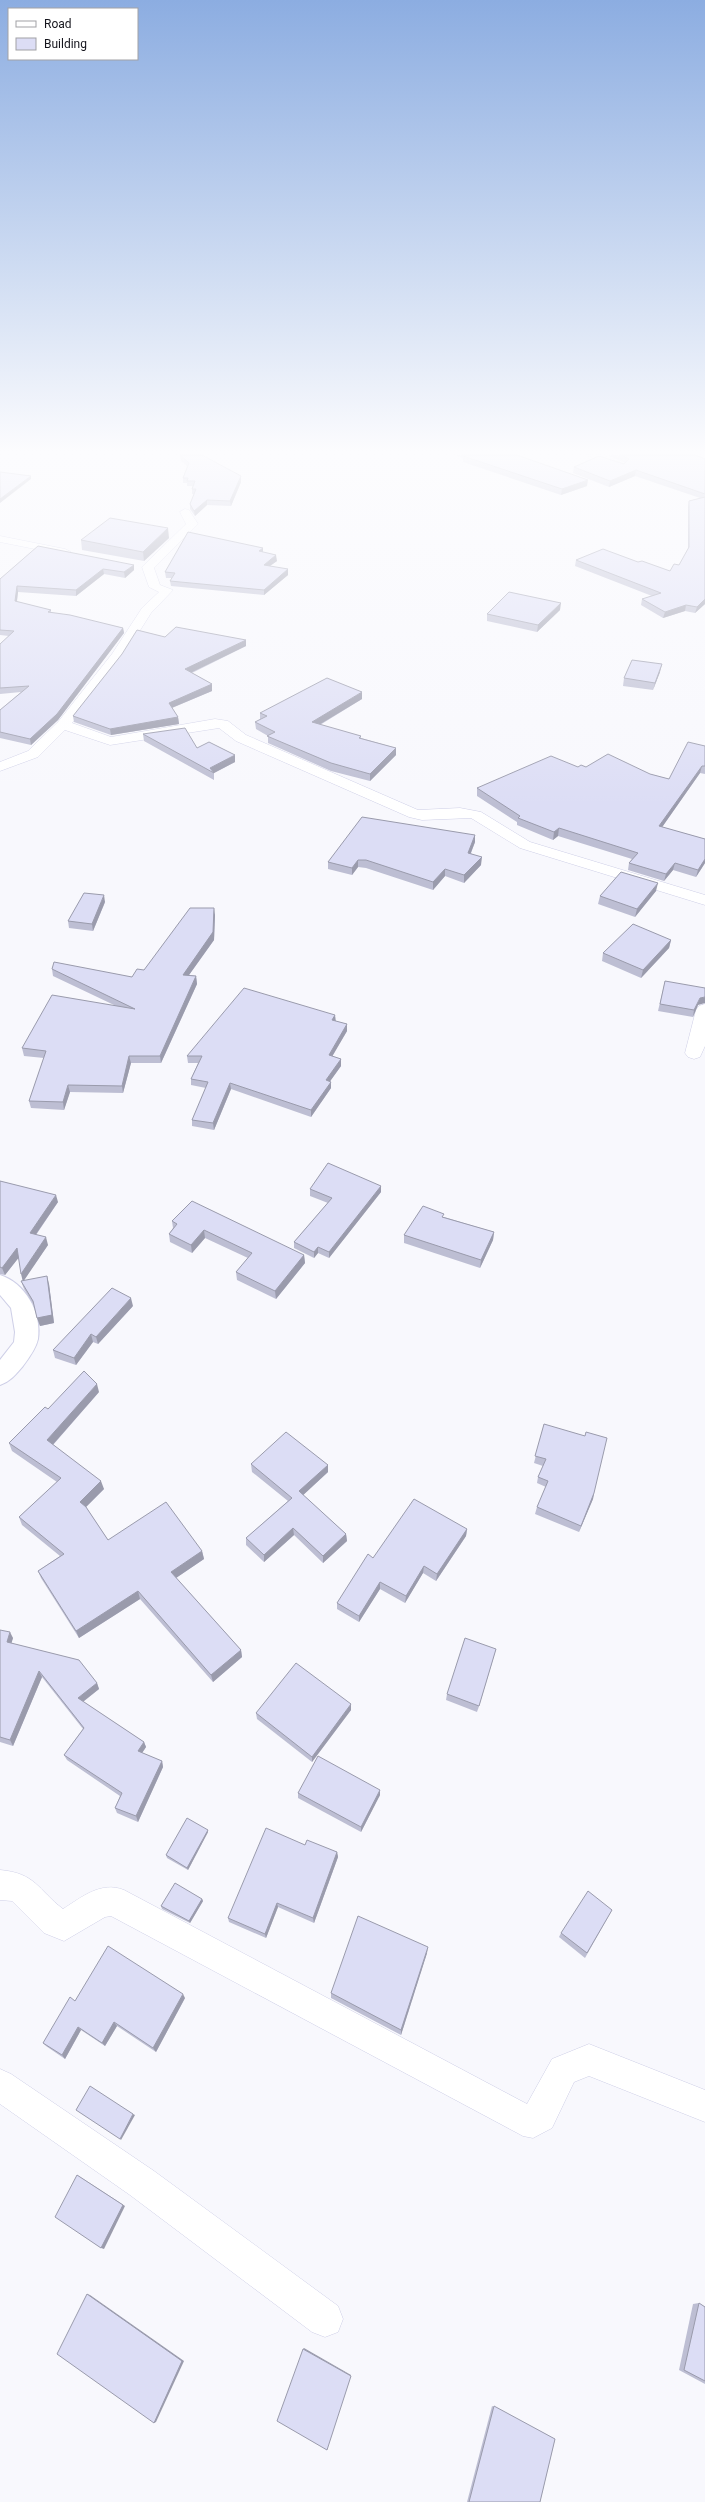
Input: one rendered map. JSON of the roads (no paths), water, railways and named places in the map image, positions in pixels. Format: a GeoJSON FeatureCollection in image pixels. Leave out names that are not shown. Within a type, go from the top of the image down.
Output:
{"type":"FeatureCollection","features":[{"type":"Feature","properties":{"kind":"street"},"geometry":{"type":"LineString","coordinates":[[0,767],[33,754],[63,725],[117,656],[146,611],[167,590],[155,587],[150,572]]}},
{"type":"Feature","properties":{"kind":"street"},"geometry":{"type":"LineString","coordinates":[[63,725],[110,742],[204,723],[223,724],[241,738],[414,814],[422,816],[467,812],[476,815],[525,845],[608,872],[705,900]]}},
{"type":"Feature","properties":{"kind":"street"},"geometry":{"type":"LineString","coordinates":[[694,1053],[705,1010]]}},
{"type":"Feature","properties":{"kind":"street"},"geometry":{"type":"LineString","coordinates":[[0,1284],[11,1290],[25,1315],[26,1341],[0,1375]]}},
{"type":"Feature","properties":{"kind":"street"},"geometry":{"type":"LineString","coordinates":[[0,1885],[13,1884],[31,1896],[53,1923],[64,1926],[100,1903],[113,1901],[523,2120],[533,2122],[540,2116],[563,2070],[589,2060],[705,2106]]}},
{"type":"Feature","properties":{"kind":"street"},"geometry":{"type":"LineString","coordinates":[[0,2085],[142,2183],[325,2319]]}}]}
